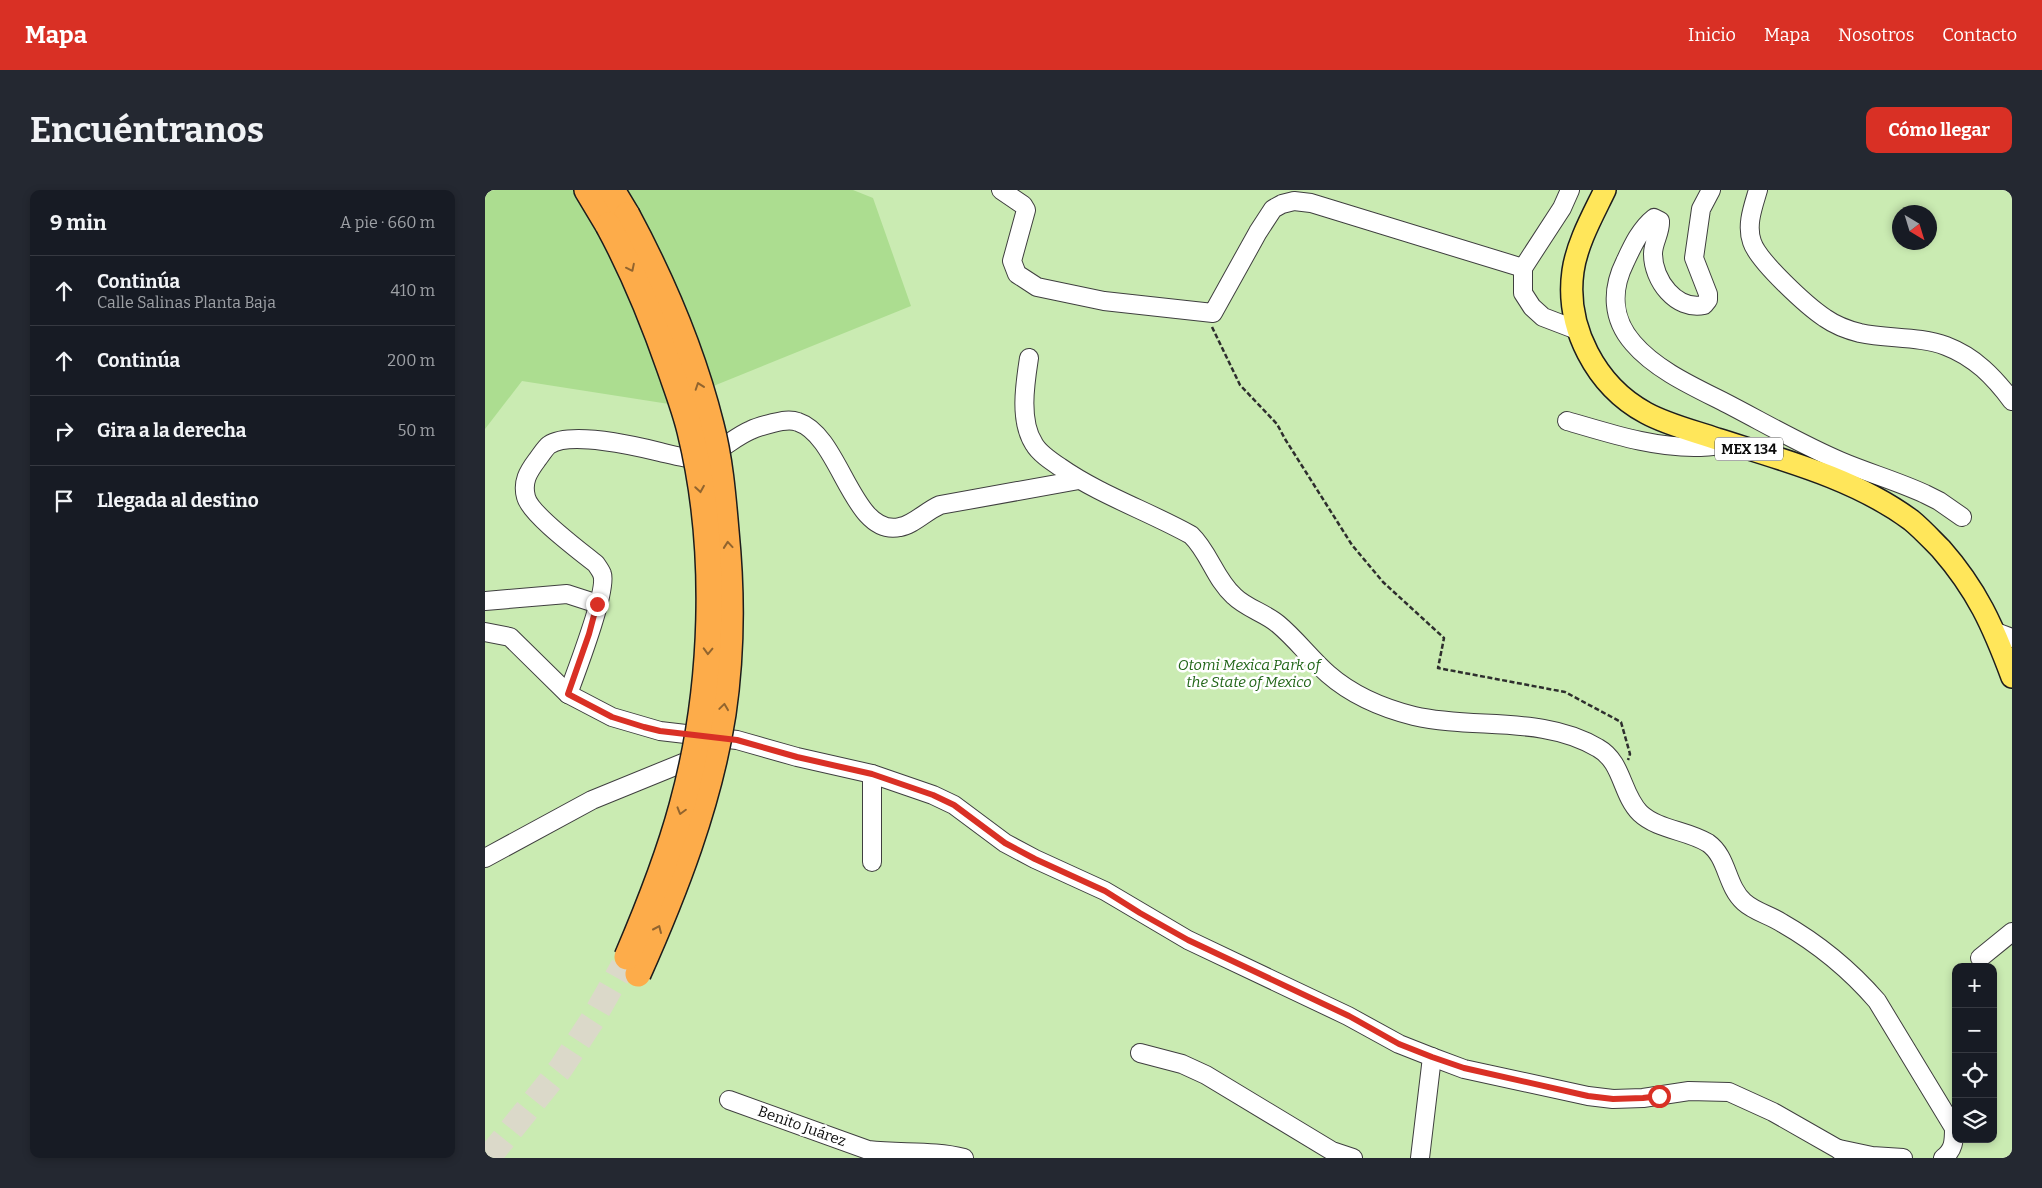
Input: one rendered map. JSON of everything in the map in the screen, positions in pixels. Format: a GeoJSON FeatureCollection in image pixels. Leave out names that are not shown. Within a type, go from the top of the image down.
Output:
{"type":"FeatureCollection","features":[{"type":"Feature","properties":{"kind":"highway"},"geometry":{"type":"LineString","coordinates":[[587,190],[609,225],[645,298],[683,405],[693,443],[702,502],[707,564],[709,609],[707,667],[694,757],[683,806],[631,970],[685,861],[713,762],[723,716],[729,670],[731,611],[724,500],[711,426],[665,290],[647,252],[612,190]]}},
{"type":"Feature","properties":{"kind":"main road","name":"MEX 134"},"geometry":{"type":"LineString","coordinates":[[1605,190],[1580,246],[1573,270],[1572,290],[1577,330],[1588,354],[1603,376],[1625,398],[1646,413],[1677,426],[1734,444],[1835,468],[1897,510],[1928,536],[1957,567],[2004,635],[2012,676]]}},
{"type":"Feature","properties":{"kind":"street"},"geometry":{"type":"LineString","coordinates":[[1001,190],[1025,207],[1026,213],[1012,261],[1017,274],[1024,280],[1037,287],[1079,297],[1212,321],[1258,232],[1273,209],[1293,201],[1311,203],[1523,268]]}},
{"type":"Feature","properties":{"kind":"street"},"geometry":{"type":"LineString","coordinates":[[1570,190],[1562,208],[1523,268],[1523,292],[1526,300],[1543,317],[1577,330]]}},
{"type":"Feature","properties":{"kind":"street"},"geometry":{"type":"LineString","coordinates":[[1711,190],[1701,209],[1695,258],[1708,294],[1708,300],[1704,305],[1696,307],[1682,302],[1666,291],[1657,276],[1653,260],[1654,244],[1660,226],[1660,220],[1654,218],[1635,242],[1622,267],[1615,289],[1615,306],[1623,329],[1633,344],[1664,369],[1691,386],[1835,468],[1925,494],[1962,517]]}},
{"type":"Feature","properties":{"kind":"street"},"geometry":{"type":"LineString","coordinates":[[1758,190],[1749,228],[1752,243],[1760,258],[1772,271],[1825,318],[1846,329],[1860,333],[1945,345],[1979,364],[1996,380],[2012,401]]}},
{"type":"Feature","properties":{"kind":"street"},"geometry":{"type":"LineString","coordinates":[[1029,358],[1025,411],[1034,445],[1044,455],[1079,480],[1191,535],[1200,544],[1221,582],[1234,597],[1277,622],[1327,673],[1351,692],[1387,708],[1415,716],[1568,734],[1605,752],[1611,758],[1623,781],[1630,802],[1642,815],[1706,842],[1718,852],[1736,893],[1745,903],[1782,922],[1836,962],[1862,985],[1887,1015],[1954,1128],[1954,1143],[1949,1153],[1943,1158]]}},
{"type":"Feature","properties":{"kind":"street"},"geometry":{"type":"LineString","coordinates":[[568,694],[589,634],[603,586],[603,575],[596,564],[536,513],[527,502],[524,487],[529,471],[549,445],[567,439],[589,439],[685,458],[702,457],[751,429],[783,420],[798,422],[814,430],[831,453],[863,511],[879,524],[889,528],[903,527],[940,505],[1079,480]]}},
{"type":"Feature","properties":{"kind":"street"},"geometry":{"type":"LineString","coordinates":[[1567,421],[1632,439],[1663,444],[1697,447],[1734,444]]}},
{"type":"Feature","properties":{"kind":"street"},"geometry":{"type":"LineString","coordinates":[[485,601],[567,594],[597,604]]}},
{"type":"Feature","properties":{"kind":"street"},"geometry":{"type":"LineString","coordinates":[[485,632],[510,637],[568,694],[612,717],[660,731],[737,740],[797,757],[872,774],[933,795],[954,805],[1005,843],[1105,891],[1188,940],[1349,1016],[1399,1044],[1432,1057],[1464,1068],[1588,1096],[1643,1098],[1689,1091],[1729,1092],[1773,1112],[1844,1154],[1903,1158]]}},
{"type":"Feature","properties":{"kind":"street"},"geometry":{"type":"LineString","coordinates":[[485,858],[592,800],[669,770],[737,740]]}},
{"type":"Feature","properties":{"kind":"street"},"geometry":{"type":"LineString","coordinates":[[872,774],[872,862]]}},
{"type":"Feature","properties":{"kind":"street"},"geometry":{"type":"LineString","coordinates":[[1980,958],[2012,932]]}},
{"type":"Feature","properties":{"kind":"street"},"geometry":{"type":"LineString","coordinates":[[1140,1053],[1182,1064],[1206,1074],[1333,1151],[1353,1158]]}},
{"type":"Feature","properties":{"kind":"street"},"geometry":{"type":"LineString","coordinates":[[1420,1158],[1432,1057]]}},
{"type":"Feature","properties":{"kind":"street","name":"Benito Juárez"},"geometry":{"type":"LineString","coordinates":[[729,1100],[868,1150],[948,1154],[964,1158]]}},
{"type":"Feature","properties":{"kind":"path"},"geometry":{"type":"LineString","coordinates":[[1212,321],[1240,385],[1277,424],[1352,545],[1383,582],[1444,638],[1438,668],[1565,692],[1621,722],[1630,754],[1623,781]]}},
{"type":"Feature","properties":{"kind":"green space","name":"Otomi Mexica Park of the State of Mexico"},"geometry":{"type":"Polygon","coordinates":[[[485,190],[2012,190],[2012,1158],[485,1158],[485,190]]]}},
{"type":"Feature","properties":{"kind":"green space"},"geometry":{"type":"Polygon","coordinates":[[[485,190],[853,190],[873,198],[911,306],[669,404],[522,381],[485,429],[485,190]]]}},
{"type":"Feature","properties":{"kind":"tunnel"},"geometry":{"type":"LineString","coordinates":[[488,1158],[561,1068],[593,1019],[623,966]]}},
{"type":"Feature","properties":{"kind":"route"},"geometry":{"type":"LineString","coordinates":[[597,604],[589,634],[568,694],[612,717],[660,731],[737,740],[797,757],[872,774],[933,795],[954,805],[1005,843],[1105,891],[1188,940],[1349,1016],[1399,1044],[1432,1057],[1464,1068],[1588,1096],[1613,1099],[1659,1096]]}}]}
